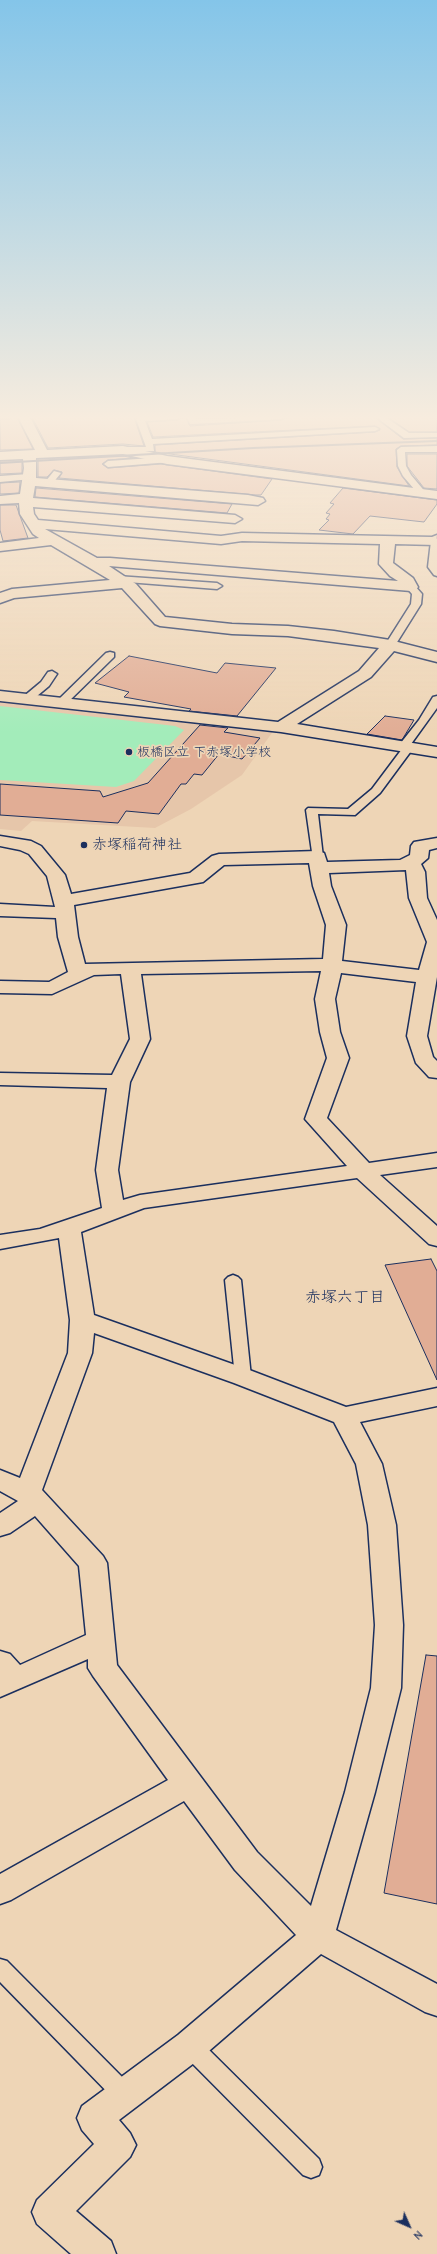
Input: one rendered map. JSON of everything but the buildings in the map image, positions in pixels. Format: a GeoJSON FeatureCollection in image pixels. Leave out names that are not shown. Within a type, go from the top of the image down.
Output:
{"type":"FeatureCollection","features":[{"type":"Feature","properties":{"kind":"street"},"geometry":{"type":"LineString","coordinates":[[234,522],[234,524],[243,529],[242,537]]}},
{"type":"Feature","properties":{"kind":"street"},"geometry":{"type":"LineString","coordinates":[[34,524],[221,540],[242,537],[437,540]]}},
{"type":"Feature","properties":{"kind":"street"},"geometry":{"type":"LineString","coordinates":[[34,524],[38,532],[94,563],[131,587],[160,621],[232,629],[296,632],[390,645],[436,656]]}},
{"type":"Feature","properties":{"kind":"street"},"geometry":{"type":"LineString","coordinates":[[0,547],[53,540]]}},
{"type":"Feature","properties":{"kind":"street"},"geometry":{"type":"LineString","coordinates":[[94,563],[110,562],[411,588],[408,581],[395,573],[386,564],[388,540]]}},
{"type":"Feature","properties":{"kind":"street"},"geometry":{"type":"LineString","coordinates":[[0,598],[12,594],[121,581]]}},
{"type":"Feature","properties":{"kind":"street"},"geometry":{"type":"LineString","coordinates":[[281,727],[365,674],[390,645]]}},
{"type":"Feature","properties":{"kind":"street"},"geometry":{"type":"LineString","coordinates":[[0,696],[281,727],[437,752]]}},
{"type":"Feature","properties":{"kind":"street"},"geometry":{"type":"LineString","coordinates":[[0,841],[25,846],[35,850],[56,875],[64,907],[68,937],[78,974]]}},
{"type":"Feature","properties":{"kind":"street"},"geometry":{"type":"LineString","coordinates":[[0,910],[64,907],[196,878],[219,860],[403,865],[419,858],[420,846],[437,843]]}},
{"type":"Feature","properties":{"kind":"street"},"geometry":{"type":"LineString","coordinates":[[411,862],[416,872],[418,898],[437,942],[427,977],[417,1036],[423,1059],[436,1071]]}},
{"type":"Feature","properties":{"kind":"street"},"geometry":{"type":"LineString","coordinates":[[318,863],[322,886],[336,925],[332,967],[325,999],[330,1032],[338,1058],[316,1118],[359,1165],[363,1172],[437,1239]]}},
{"type":"Feature","properties":{"kind":"street"},"geometry":{"type":"LineString","coordinates":[[0,987],[52,988],[90,969],[332,967],[427,977]]}},
{"type":"Feature","properties":{"kind":"street"},"geometry":{"type":"LineString","coordinates":[[114,1212],[107,1170],[119,1082],[140,1039],[130,969]]}},
{"type":"Feature","properties":{"kind":"street"},"geometry":{"type":"LineString","coordinates":[[0,1080],[119,1082]]}},
{"type":"Feature","properties":{"kind":"street"},"geometry":{"type":"LineString","coordinates":[[0,1242],[40,1236],[69,1228],[140,1202],[363,1172],[437,1160]]}},
{"type":"Feature","properties":{"kind":"street"},"geometry":{"type":"LineString","coordinates":[[0,1526],[32,1498],[80,1353],[82,1320],[69,1228]]}},
{"type":"Feature","properties":{"kind":"street"},"geometry":{"type":"LineString","coordinates":[[82,1320],[242,1377],[344,1416],[437,1397]]}},
{"type":"Feature","properties":{"kind":"street"},"geometry":{"type":"LineString","coordinates":[[98,2254],[50,2212],[118,2145],[94,2118],[190,2046],[318,1936],[360,1792],[386,1688],[389,1625],[382,1525],[369,1464],[344,1416]]}},
{"type":"Feature","properties":{"kind":"street"},"geometry":{"type":"LineString","coordinates":[[0,1479],[32,1498],[93,1563],[103,1668],[246,1861],[318,1936],[437,2001]]}},
{"type":"Feature","properties":{"kind":"street"},"geometry":{"type":"LineString","coordinates":[[5,1676],[100,1640]]}},
{"type":"Feature","properties":{"kind":"street"},"geometry":{"type":"LineString","coordinates":[[0,1890],[189,1783]]}},
{"type":"Feature","properties":{"kind":"lane"},"geometry":{"type":"LineString","coordinates":[[437,540],[433,567],[437,573]]}},
{"type":"Feature","properties":{"kind":"lane"},"geometry":{"type":"LineString","coordinates":[[201,584],[211,571]]}},
{"type":"Feature","properties":{"kind":"lane"},"geometry":{"type":"LineString","coordinates":[[121,581],[217,586]]}},
{"type":"Feature","properties":{"kind":"lane"},"geometry":{"type":"LineString","coordinates":[[390,645],[416,604],[417,594],[411,588]]}},
{"type":"Feature","properties":{"kind":"lane"},"geometry":{"type":"LineString","coordinates":[[61,703],[110,655]]}},
{"type":"Feature","properties":{"kind":"lane"},"geometry":{"type":"LineString","coordinates":[[27,699],[52,674]]}},
{"type":"Feature","properties":{"kind":"lane"},"geometry":{"type":"LineString","coordinates":[[318,863],[312,810],[351,813],[376,791],[424,721],[437,699]]}},
{"type":"Feature","properties":{"kind":"lane"},"geometry":{"type":"LineString","coordinates":[[233,1280],[242,1377]]}},
{"type":"Feature","properties":{"kind":"lane"},"geometry":{"type":"LineString","coordinates":[[0,1968],[125,2095]]}},
{"type":"Feature","properties":{"kind":"lane"},"geometry":{"type":"LineString","coordinates":[[190,2046],[311,2167]]}},
{"type":"Feature","properties":{"kind":"shaded area","name":"板橋区立 下赤塚小学校"},"geometry":{"type":"Polygon","coordinates":[[[0,701],[274,730],[242,775],[191,809],[155,828],[32,821],[21,831],[0,829],[0,701]]]}},
{"type":"Feature","properties":{"kind":"green space"},"geometry":{"type":"Polygon","coordinates":[[[0,706],[175,726],[184,730],[134,781],[116,787],[0,780],[0,706]]]}},
{"type":"Feature","properties":{"kind":"place","name":"板橋区立 下赤塚小学校"},"geometry":{"type":"Point","coordinates":[129,752]}},
{"type":"Feature","properties":{"kind":"place","name":"赤塚稲荷神社"},"geometry":{"type":"Point","coordinates":[84,845]}},
{"type":"Feature","properties":{"kind":"district","name":"赤塚六丁目"},"geometry":{"type":"Point","coordinates":[345,1297]}}]}
